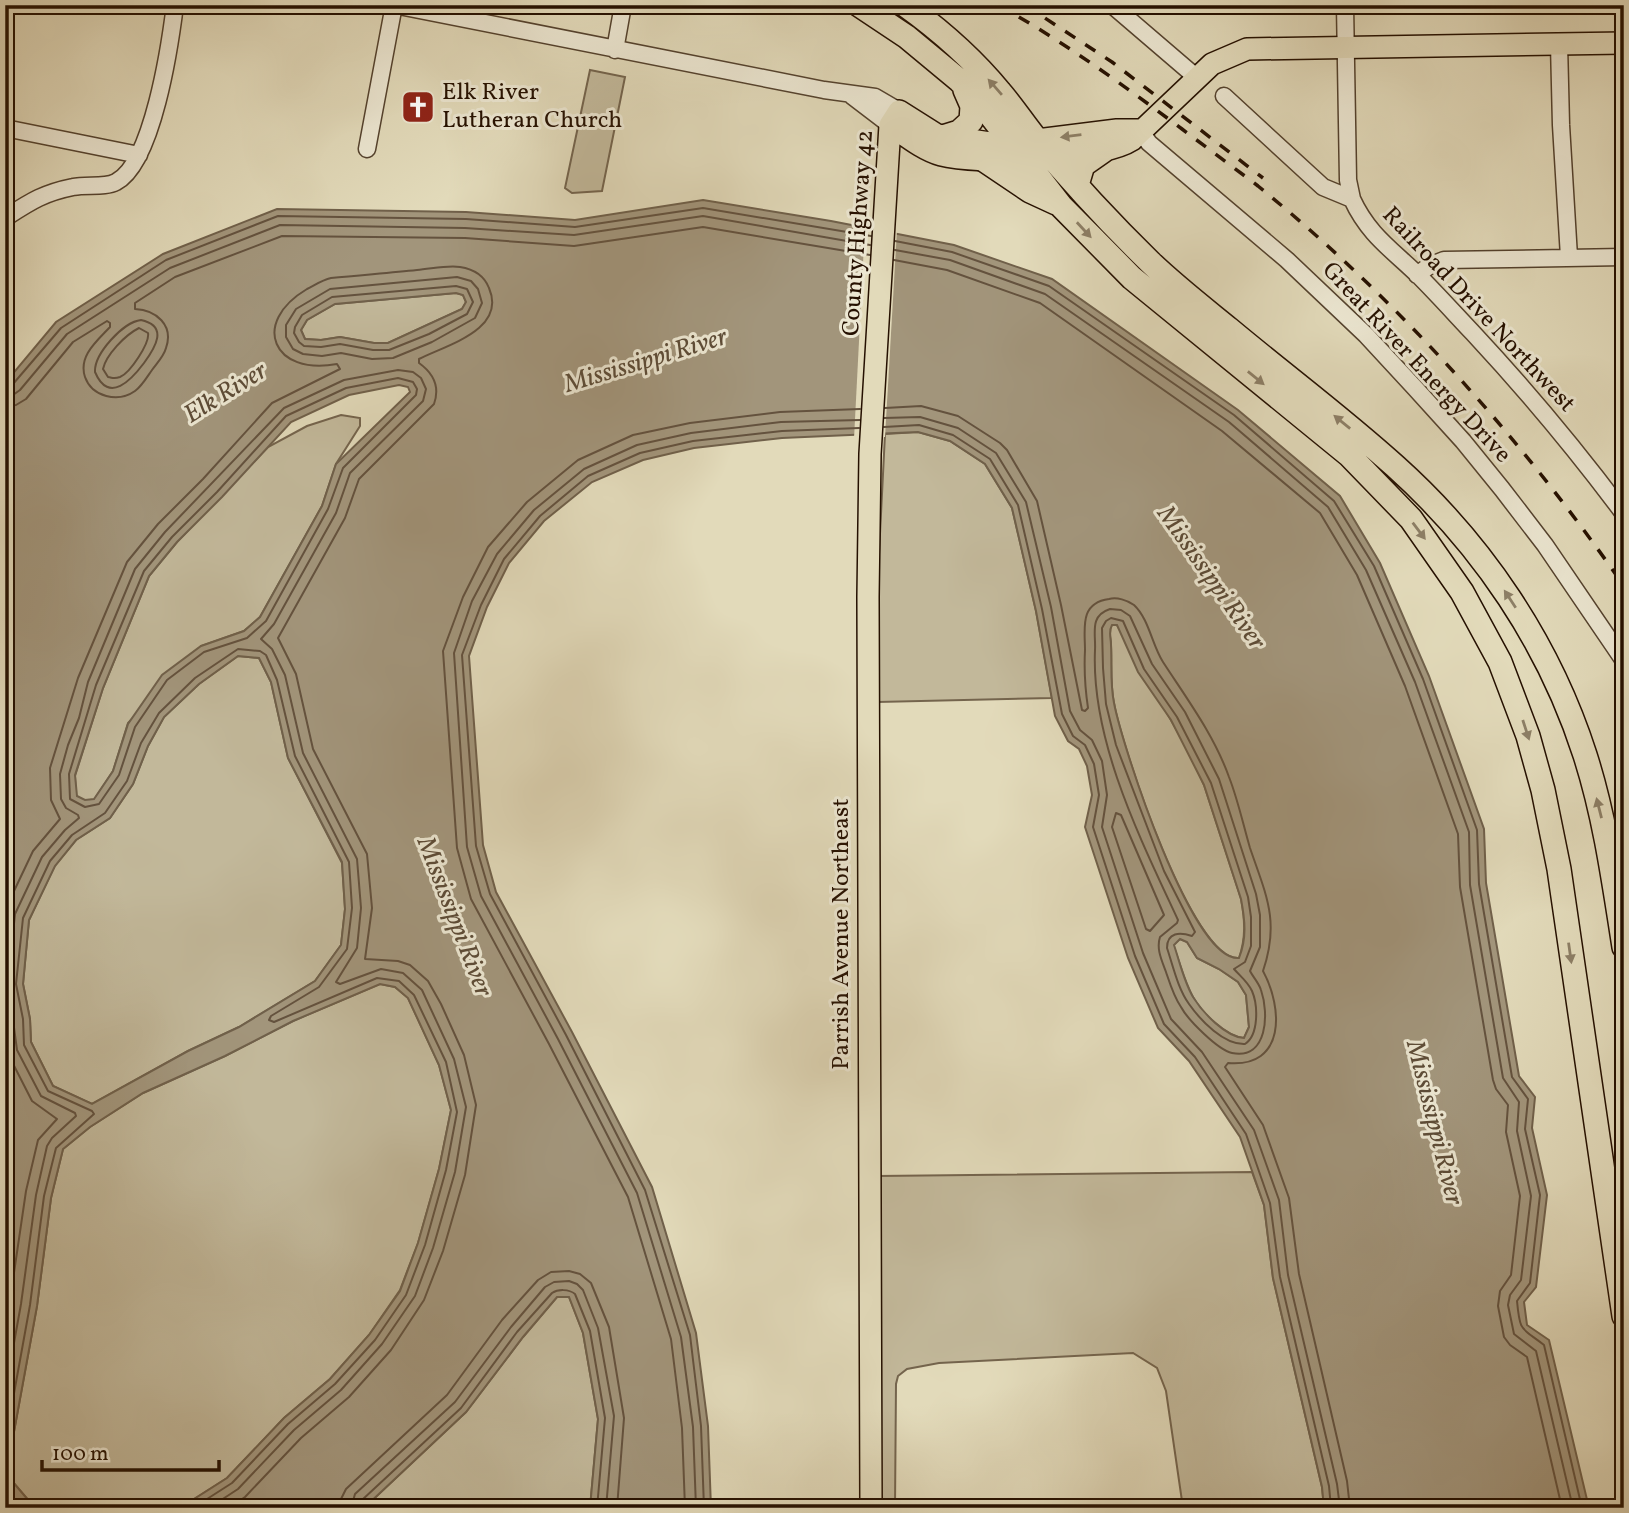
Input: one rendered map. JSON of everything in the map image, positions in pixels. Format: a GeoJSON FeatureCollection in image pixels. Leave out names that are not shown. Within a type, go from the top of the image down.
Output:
{"type":"FeatureCollection","features":[{"type":"Feature","properties":{"kind":"highway"},"geometry":{"type":"LineString","coordinates":[[859,5],[908,37],[960,81],[1031,150],[1077,185],[1134,247],[1193,300],[1394,466],[1443,514],[1485,563],[1512,601],[1544,657],[1578,735],[1604,828],[1624,947]]}},
{"type":"Feature","properties":{"kind":"highway"},"geometry":{"type":"LineString","coordinates":[[905,5],[978,66],[1031,150],[1061,206],[1132,278],[1349,455],[1411,519],[1462,592],[1500,662],[1528,736],[1552,831],[1624,1316]]}},
{"type":"Feature","properties":{"kind":"highway"},"geometry":{"type":"LineString","coordinates":[[943,137],[959,131],[971,121],[972,106],[960,81]]}},
{"type":"Feature","properties":{"kind":"highway"},"geometry":{"type":"LineString","coordinates":[[1077,185],[1083,165],[1103,151]]}},
{"type":"Feature","properties":{"kind":"highway"},"geometry":{"type":"LineString","coordinates":[[984,160],[1030,191],[1061,206]]}},
{"type":"Feature","properties":{"kind":"main road"},"geometry":{"type":"LineString","coordinates":[[894,118],[943,137],[1031,150],[1103,151],[1132,140],[1212,64],[1247,49],[1624,43]]}},
{"type":"Feature","properties":{"kind":"main road"},"geometry":{"type":"LineString","coordinates":[[894,118],[921,145],[941,155],[984,160],[1117,130],[1140,130]]}},
{"type":"Feature","properties":{"kind":"main road","name":"County Highway 42"},"geometry":{"type":"LineString","coordinates":[[876,359],[888,159],[894,118]]}},
{"type":"Feature","properties":{"kind":"main road"},"geometry":{"type":"LineString","coordinates":[[888,159],[905,147],[921,145]]}},
{"type":"Feature","properties":{"kind":"main road","name":"Parrish Avenue Northeast"},"geometry":{"type":"LineString","coordinates":[[871,1508],[867,767],[870,454],[876,359]]}},
{"type":"Feature","properties":{"kind":"street"},"geometry":{"type":"LineString","coordinates":[[5,218],[33,199],[74,187],[118,181],[127,174],[148,134],[175,5]]}},
{"type":"Feature","properties":{"kind":"street"},"geometry":{"type":"LineString","coordinates":[[367,149],[394,5],[615,50],[876,97],[894,118]]}},
{"type":"Feature","properties":{"kind":"street"},"geometry":{"type":"LineString","coordinates":[[615,50],[623,5]]}},
{"type":"Feature","properties":{"kind":"street"},"geometry":{"type":"LineString","coordinates":[[1112,5],[1196,77]]}},
{"type":"Feature","properties":{"kind":"street"},"geometry":{"type":"LineString","coordinates":[[1345,5],[1348,180],[1352,199]]}},
{"type":"Feature","properties":{"kind":"street"},"geometry":{"type":"LineString","coordinates":[[1559,44],[1569,257]]}},
{"type":"Feature","properties":{"kind":"street","name":"Railroad Drive Northwest"},"geometry":{"type":"LineString","coordinates":[[1224,96],[1323,187],[1352,199],[1360,217],[1373,235],[1418,275],[1532,399],[1624,514]]}},
{"type":"Feature","properties":{"kind":"street"},"geometry":{"type":"LineString","coordinates":[[5,128],[139,155]]}},
{"type":"Feature","properties":{"kind":"street","name":"Great River Energy Drive"},"geometry":{"type":"LineString","coordinates":[[1140,130],[1149,143],[1332,301],[1447,423],[1545,545],[1624,661]]}},
{"type":"Feature","properties":{"kind":"street"},"geometry":{"type":"LineString","coordinates":[[1418,275],[1429,266],[1444,260],[1624,257]]}},
{"type":"Feature","properties":{"kind":"shaded area"},"geometry":{"type":"Polygon","coordinates":[[[590,70],[625,77],[602,191],[572,193],[565,188],[590,70]]]}},
{"type":"Feature","properties":{"kind":"shaded area"},"geometry":{"type":"Polygon","coordinates":[[[456,293],[463,295],[466,302],[462,309],[388,343],[340,337],[305,339],[301,330],[307,320],[335,304],[456,293]]]}},
{"type":"Feature","properties":{"kind":"shaded area"},"geometry":{"type":"Polygon","coordinates":[[[341,415],[360,418],[360,426],[336,464],[322,506],[260,617],[244,631],[201,646],[128,723],[113,771],[94,800],[85,801],[76,796],[75,776],[103,688],[149,576],[177,542],[268,447],[307,426],[341,415]]]}},
{"type":"Feature","properties":{"kind":"shaded area"},"geometry":{"type":"Polygon","coordinates":[[[918,432],[950,441],[985,464],[1012,508],[1036,611],[1052,698],[878,702],[878,574],[885,434],[918,432]]]}},
{"type":"Feature","properties":{"kind":"shaded area"},"geometry":{"type":"Polygon","coordinates":[[[1112,624],[1117,625],[1189,752],[1204,785],[1241,899],[1244,929],[1239,958],[1220,950],[1201,926],[1181,890],[1145,804],[1114,703],[1110,632],[1112,624]]]}},
{"type":"Feature","properties":{"kind":"shaded area"},"geometry":{"type":"Polygon","coordinates":[[[238,656],[259,658],[271,682],[288,758],[342,863],[345,909],[341,945],[315,981],[239,1027],[188,1051],[92,1104],[53,1086],[31,1042],[30,1019],[23,984],[29,920],[55,865],[76,840],[110,818],[133,784],[148,746],[164,717],[199,684],[238,656]]]}},
{"type":"Feature","properties":{"kind":"shaded area"},"geometry":{"type":"Polygon","coordinates":[[[1180,939],[1187,942],[1197,958],[1238,982],[1246,995],[1249,1027],[1244,1038],[1222,1029],[1208,1017],[1193,997],[1173,945],[1180,939]]]}},
{"type":"Feature","properties":{"kind":"shaded area"},"geometry":{"type":"Polygon","coordinates":[[[380,984],[395,987],[408,998],[439,1065],[451,1110],[439,1169],[418,1243],[400,1290],[369,1335],[330,1379],[284,1418],[227,1478],[180,1508],[35,1508],[12,1481],[11,1448],[37,1306],[51,1198],[63,1149],[90,1127],[143,1093],[225,1056],[293,1021],[380,984]]]}},
{"type":"Feature","properties":{"kind":"shaded area"},"geometry":{"type":"Polygon","coordinates":[[[1252,1172],[1264,1205],[1273,1278],[1322,1487],[1324,1508],[1183,1508],[1166,1391],[1157,1368],[1133,1353],[939,1363],[907,1369],[898,1376],[896,1384],[895,1508],[880,1508],[878,1176],[1252,1172]]]}},
{"type":"Feature","properties":{"kind":"shaded area"},"geometry":{"type":"Polygon","coordinates":[[[557,1297],[569,1297],[583,1333],[598,1419],[590,1508],[364,1508],[466,1412],[557,1297]]]}},
{"type":"Feature","properties":{"kind":"water"},"geometry":{"type":"Polygon","coordinates":[[[703,200],[954,245],[1052,279],[1238,410],[1340,496],[1380,563],[1429,676],[1484,829],[1486,883],[1519,1076],[1535,1097],[1532,1128],[1547,1195],[1536,1287],[1524,1302],[1527,1325],[1549,1340],[1589,1508],[1324,1508],[1322,1487],[1273,1278],[1264,1205],[1240,1137],[1189,1061],[1158,1028],[1128,958],[1085,827],[1092,795],[1087,766],[1079,749],[1068,741],[1055,716],[1036,611],[1012,508],[985,464],[950,441],[918,432],[782,438],[694,448],[643,460],[592,482],[544,521],[509,563],[487,607],[469,656],[483,845],[496,892],[652,1187],[696,1333],[708,1426],[711,1508],[590,1508],[598,1419],[583,1333],[569,1297],[557,1297],[466,1412],[364,1508],[180,1508],[227,1478],[284,1418],[330,1379],[369,1335],[400,1291],[418,1243],[439,1169],[451,1110],[439,1065],[408,998],[395,987],[380,984],[293,1021],[225,1056],[143,1093],[90,1127],[63,1149],[51,1198],[37,1306],[11,1448],[12,1481],[35,1508],[5,1508],[5,383],[56,322],[163,254],[277,209],[466,212],[575,220],[703,200]],[[456,293],[335,304],[307,320],[301,330],[305,339],[340,337],[388,343],[462,309],[466,302],[463,295],[456,293]],[[399,385],[349,395],[291,422],[177,542],[149,576],[103,688],[75,775],[77,796],[85,800],[94,799],[113,771],[128,724],[162,675],[201,646],[244,631],[260,617],[322,506],[336,464],[410,392],[408,387],[399,385]],[[1112,625],[1110,632],[1114,703],[1130,761],[1162,848],[1201,926],[1220,950],[1239,958],[1244,929],[1241,899],[1204,785],[1171,720],[1138,672],[1117,625],[1112,625]],[[238,656],[199,684],[164,717],[148,746],[133,784],[110,818],[76,840],[55,866],[29,920],[23,984],[30,1019],[31,1042],[53,1086],[92,1104],[188,1051],[239,1027],[315,981],[341,945],[345,909],[342,862],[288,758],[271,682],[259,658],[238,656]],[[1180,939],[1174,945],[1187,985],[1209,1017],[1223,1029],[1244,1038],[1249,1027],[1246,995],[1238,982],[1197,958],[1187,942],[1180,939]]]}},
{"type":"Feature","properties":{"kind":"pier"},"geometry":{"type":"Polygon","coordinates":[[[865,224],[897,230],[885,437],[854,439],[865,224]]]}},
{"type":"Feature","properties":{"kind":"railway"},"geometry":{"type":"LineString","coordinates":[[998,5],[1069,48],[1182,129],[1258,186],[1360,276],[1455,373],[1500,424],[1624,586]]}},
{"type":"Feature","properties":{"kind":"railway"},"geometry":{"type":"LineString","coordinates":[[1025,5],[1112,62],[1263,178]]}},
{"type":"Feature","properties":{"kind":"place","name":"Elk River Lutheran Church"},"geometry":{"type":"Point","coordinates":[418,107]}},
{"type":"Feature","properties":{"kind":"water label","name":"Mississippi River"},"geometry":{"type":"Point","coordinates":[646,361]}},
{"type":"Feature","properties":{"kind":"water label","name":"Elk River"},"geometry":{"type":"Point","coordinates":[226,393]}},
{"type":"Feature","properties":{"kind":"water label","name":"Mississippi River"},"geometry":{"type":"Point","coordinates":[1211,578]}},
{"type":"Feature","properties":{"kind":"water label","name":"Mississippi River"},"geometry":{"type":"Point","coordinates":[454,917]}},
{"type":"Feature","properties":{"kind":"water label","name":"Mississippi River"},"geometry":{"type":"Point","coordinates":[1434,1123]}}]}
